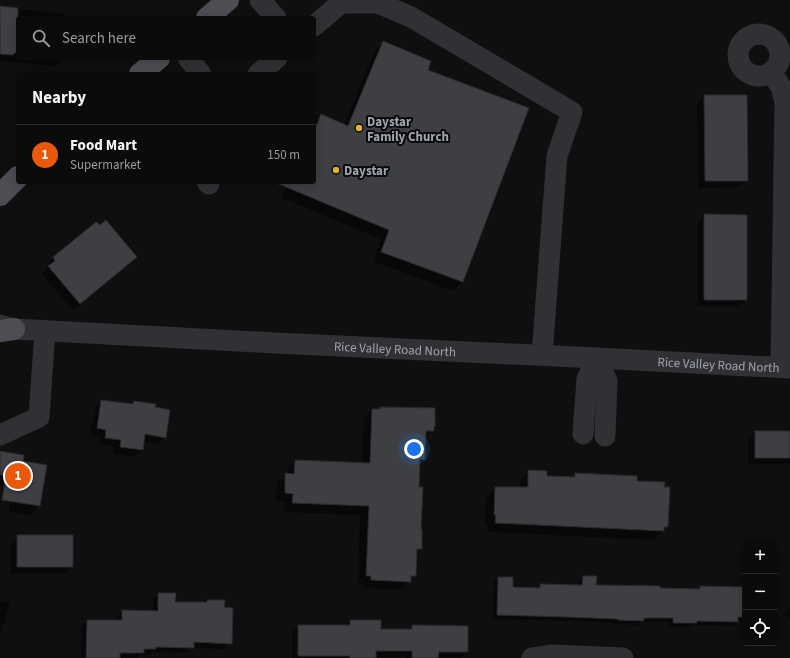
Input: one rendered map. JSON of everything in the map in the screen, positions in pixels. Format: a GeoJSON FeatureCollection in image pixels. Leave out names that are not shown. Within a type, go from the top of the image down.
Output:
{"type":"FeatureCollection","features":[{"type":"Feature","properties":{"kind":"main road"},"geometry":{"type":"LineString","coordinates":[[209,16],[228,0]]}},
{"type":"Feature","properties":{"kind":"main road"},"geometry":{"type":"LineString","coordinates":[[142,72],[157,60]]}},
{"type":"Feature","properties":{"kind":"main road"},"geometry":{"type":"LineString","coordinates":[[0,195],[16,179]]}},
{"type":"Feature","properties":{"kind":"street"},"geometry":{"type":"LineString","coordinates":[[260,0],[274,16]]}},
{"type":"Feature","properties":{"kind":"street"},"geometry":{"type":"LineString","coordinates":[[316,24],[341,3],[378,3],[411,17],[572,112],[557,156],[542,355]]}},
{"type":"Feature","properties":{"kind":"street"},"geometry":{"type":"LineString","coordinates":[[190,60],[199,72]]}},
{"type":"Feature","properties":{"kind":"street"},"geometry":{"type":"LineString","coordinates":[[260,72],[275,60]]}},
{"type":"Feature","properties":{"kind":"street"},"geometry":{"type":"LineString","coordinates":[[771,72],[780,87],[785,102],[785,368]]}},
{"type":"Feature","properties":{"kind":"street","name":"Rice Valley Road North"},"geometry":{"type":"LineString","coordinates":[[5,328],[785,368]]}},
{"type":"Feature","properties":{"kind":"street"},"geometry":{"type":"LineString","coordinates":[[0,435],[39,417],[45,331]]}},
{"type":"Feature","properties":{"kind":"street"},"geometry":{"type":"LineString","coordinates":[[583,434],[587,380],[597,358]]}},
{"type":"Feature","properties":{"kind":"street"},"geometry":{"type":"LineString","coordinates":[[597,358],[607,381],[605,436]]}},
{"type":"Feature","properties":{"kind":"street"},"geometry":{"type":"LineString","coordinates":[[532,658],[550,655],[623,658]]}},
{"type":"Feature","properties":{"kind":"building"},"geometry":{"type":"Polygon","coordinates":[[[0,6],[18,8],[18,16],[16,16],[16,52],[13,55],[0,54],[0,6]]]}},
{"type":"Feature","properties":{"kind":"building"},"geometry":{"type":"Polygon","coordinates":[[[383,41],[431,61],[428,70],[529,108],[463,282],[381,252],[389,230],[279,184],[316,184],[316,126],[321,114],[348,126],[383,41]]]}},
{"type":"Feature","properties":{"kind":"building"},"geometry":{"type":"Polygon","coordinates":[[[704,95],[747,95],[748,181],[705,181],[704,95]]]}},
{"type":"Feature","properties":{"kind":"building"},"geometry":{"type":"Polygon","coordinates":[[[704,214],[747,215],[747,300],[704,300],[704,214]]]}},
{"type":"Feature","properties":{"kind":"building"},"geometry":{"type":"Polygon","coordinates":[[[106,220],[137,257],[80,304],[48,266],[55,261],[53,257],[96,222],[100,225],[106,220]]]}},
{"type":"Feature","properties":{"kind":"building"},"geometry":{"type":"Polygon","coordinates":[[[101,400],[133,404],[134,401],[156,404],[155,407],[170,410],[166,438],[145,434],[143,450],[120,447],[121,440],[105,438],[106,430],[97,428],[101,400]]]}},
{"type":"Feature","properties":{"kind":"building"},"geometry":{"type":"Polygon","coordinates":[[[380,407],[435,408],[434,431],[426,431],[425,460],[420,459],[419,487],[423,487],[421,529],[422,549],[417,549],[416,576],[411,576],[411,582],[371,580],[371,576],[366,576],[369,506],[292,503],[293,494],[285,493],[285,473],[294,474],[295,460],[370,463],[372,409],[380,409],[380,407]]]}},
{"type":"Feature","properties":{"kind":"building"},"geometry":{"type":"Polygon","coordinates":[[[755,431],[790,431],[790,458],[755,458],[755,431]]]}},
{"type":"Feature","properties":{"kind":"building"},"geometry":{"type":"Polygon","coordinates":[[[0,451],[24,455],[23,461],[47,465],[40,506],[2,500],[6,475],[0,475],[0,451]]]}},
{"type":"Feature","properties":{"kind":"building"},"geometry":{"type":"Polygon","coordinates":[[[528,470],[547,471],[547,476],[575,477],[575,473],[637,476],[637,481],[665,482],[664,487],[670,487],[668,527],[664,527],[664,531],[495,523],[495,487],[528,487],[528,470]]]}},
{"type":"Feature","properties":{"kind":"building"},"geometry":{"type":"Polygon","coordinates":[[[17,535],[73,535],[73,567],[17,567],[17,535]]]}},
{"type":"Feature","properties":{"kind":"building"},"geometry":{"type":"Polygon","coordinates":[[[583,576],[597,576],[596,585],[660,586],[660,588],[700,589],[700,586],[742,587],[742,617],[738,617],[738,622],[697,621],[697,623],[673,623],[673,618],[644,618],[644,621],[497,615],[498,577],[513,577],[513,587],[540,588],[540,584],[582,585],[583,576]]]}},
{"type":"Feature","properties":{"kind":"building"},"geometry":{"type":"Polygon","coordinates":[[[158,593],[176,593],[175,602],[207,602],[207,600],[225,600],[224,607],[233,608],[232,644],[194,642],[194,648],[156,647],[156,649],[144,649],[144,653],[120,653],[120,658],[86,658],[87,620],[122,620],[122,610],[158,611],[158,593]]]}},
{"type":"Feature","properties":{"kind":"building"},"geometry":{"type":"Polygon","coordinates":[[[350,620],[381,620],[381,629],[412,629],[412,625],[468,626],[468,652],[439,652],[438,658],[412,658],[412,651],[376,651],[376,658],[350,658],[350,656],[298,656],[298,625],[350,625],[350,620]]]}},
{"type":"Feature","properties":{"kind":"place","name":"Daystar Family Church"},"geometry":{"type":"Point","coordinates":[359,128]}},
{"type":"Feature","properties":{"kind":"place","name":"Daystar"},"geometry":{"type":"Point","coordinates":[336,170]}},
{"type":"Feature","properties":{"kind":"place","name":"Food Mart"},"geometry":{"type":"Point","coordinates":[18,476]}}]}
